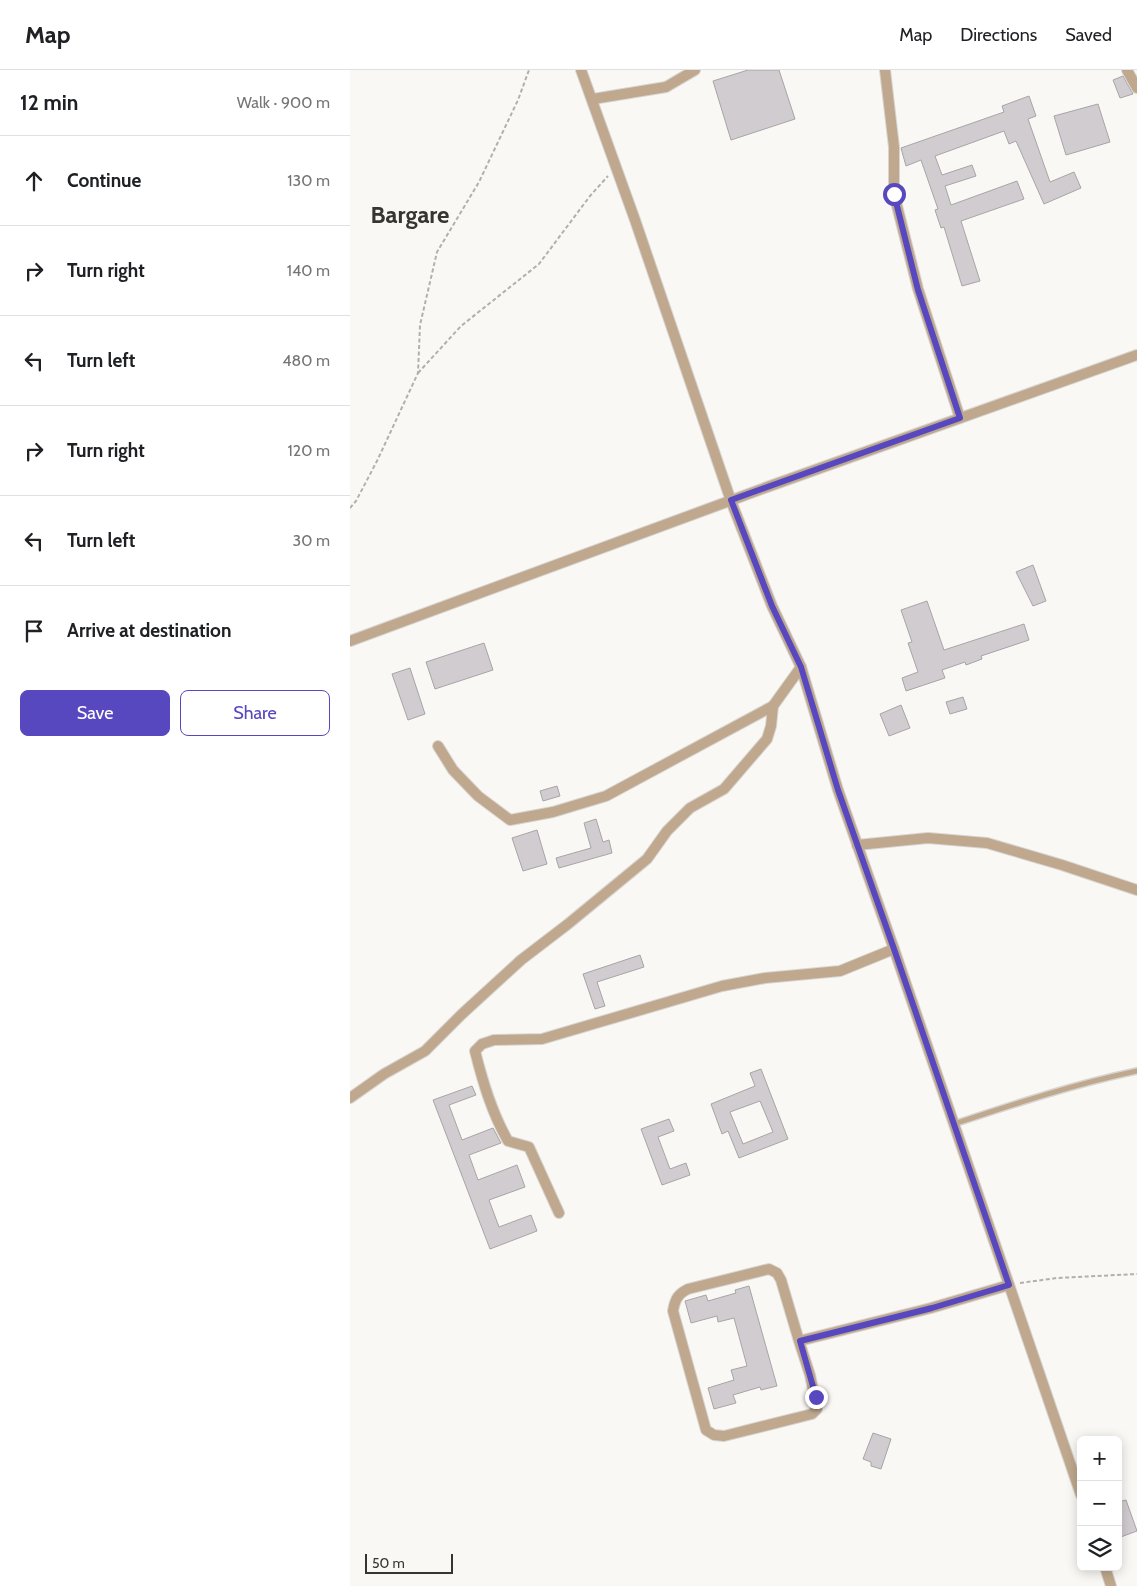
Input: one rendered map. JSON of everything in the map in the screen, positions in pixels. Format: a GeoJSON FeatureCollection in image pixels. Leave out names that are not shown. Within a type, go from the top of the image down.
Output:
{"type":"FeatureCollection","features":[{"type":"Feature","properties":{"kind":"street"},"geometry":{"type":"LineString","coordinates":[[582,70],[731,500],[772,606],[801,667],[838,790],[1077,1483]]}},
{"type":"Feature","properties":{"kind":"street"},"geometry":{"type":"LineString","coordinates":[[593,99],[666,87],[695,70]]}},
{"type":"Feature","properties":{"kind":"street"},"geometry":{"type":"LineString","coordinates":[[885,70],[894,147],[894,194],[918,290],[960,418]]}},
{"type":"Feature","properties":{"kind":"street"},"geometry":{"type":"LineString","coordinates":[[1127,70],[1137,88]]}},
{"type":"Feature","properties":{"kind":"street"},"geometry":{"type":"LineString","coordinates":[[350,641],[731,500],[1137,355]]}},
{"type":"Feature","properties":{"kind":"street"},"geometry":{"type":"LineString","coordinates":[[438,746],[453,770],[478,796],[510,820],[553,812],[606,796],[773,706],[801,667]]}},
{"type":"Feature","properties":{"kind":"street"},"geometry":{"type":"LineString","coordinates":[[350,1098],[384,1074],[425,1051],[521,960],[647,859],[667,831],[690,808],[724,788],[766,739],[771,726],[773,706]]}},
{"type":"Feature","properties":{"kind":"street"},"geometry":{"type":"LineString","coordinates":[[857,845],[928,838],[987,843],[1137,890]]}},
{"type":"Feature","properties":{"kind":"street"},"geometry":{"type":"LineString","coordinates":[[558,1213],[529,1147],[508,1141],[496,1119],[475,1052],[482,1044],[494,1040],[542,1039],[722,986],[765,978],[840,971],[894,949]]}},
{"type":"Feature","properties":{"kind":"street"},"geometry":{"type":"LineString","coordinates":[[769,1269],[776,1273],[780,1280],[800,1341],[816,1397],[816,1410],[812,1414],[724,1436],[714,1435],[706,1430],[674,1311],[674,1303],[679,1294],[688,1289],[769,1269]]}},
{"type":"Feature","properties":{"kind":"street"},"geometry":{"type":"LineString","coordinates":[[800,1341],[932,1308],[1009,1285]]}},
{"type":"Feature","properties":{"kind":"street"},"geometry":{"type":"LineString","coordinates":[[1106,1571],[1111,1586]]}},
{"type":"Feature","properties":{"kind":"lane"},"geometry":{"type":"LineString","coordinates":[[954,1124],[1031,1098],[1137,1071]]}},
{"type":"Feature","properties":{"kind":"path"},"geometry":{"type":"LineString","coordinates":[[418,373],[420,325],[437,252],[479,182],[518,100],[529,70]]}},
{"type":"Feature","properties":{"kind":"path"},"geometry":{"type":"LineString","coordinates":[[350,508],[356,502],[377,461],[418,373],[461,326],[539,264],[590,196],[616,166]]}},
{"type":"Feature","properties":{"kind":"path"},"geometry":{"type":"LineString","coordinates":[[1009,1285],[1058,1278],[1137,1274]]}},
{"type":"Feature","properties":{"kind":"building"},"geometry":{"type":"Polygon","coordinates":[[[748,70],[779,70],[795,119],[731,140],[713,81],[748,70]]]}},
{"type":"Feature","properties":{"kind":"building"},"geometry":{"type":"Polygon","coordinates":[[[1123,76],[1133,94],[1120,98],[1113,80],[1123,76]]]}},
{"type":"Feature","properties":{"kind":"building"},"geometry":{"type":"Polygon","coordinates":[[[1029,96],[1036,116],[1028,119],[1050,182],[1074,172],[1081,188],[1044,204],[1016,141],[1009,144],[1004,131],[935,156],[942,175],[972,165],[976,176],[945,186],[951,205],[1017,181],[1024,199],[961,221],[980,281],[962,286],[944,227],[941,228],[935,210],[938,209],[921,160],[906,166],[901,148],[1004,112],[1002,106],[1029,96]]]}},
{"type":"Feature","properties":{"kind":"building"},"geometry":{"type":"Polygon","coordinates":[[[1098,104],[1110,142],[1066,155],[1054,116],[1098,104]]]}},
{"type":"Feature","properties":{"kind":"building"},"geometry":{"type":"Polygon","coordinates":[[[1033,565],[1046,601],[1033,606],[1016,572],[1033,565]]]}},
{"type":"Feature","properties":{"kind":"building"},"geometry":{"type":"Polygon","coordinates":[[[927,601],[944,650],[1024,624],[1029,640],[981,656],[982,659],[966,665],[965,662],[942,670],[945,678],[906,691],[902,678],[918,672],[908,643],[912,642],[901,610],[927,601]]]}},
{"type":"Feature","properties":{"kind":"building"},"geometry":{"type":"Polygon","coordinates":[[[484,643],[493,670],[435,689],[426,662],[484,643]]]}},
{"type":"Feature","properties":{"kind":"building"},"geometry":{"type":"Polygon","coordinates":[[[410,668],[425,714],[408,720],[392,674],[410,668]]]}},
{"type":"Feature","properties":{"kind":"building"},"geometry":{"type":"Polygon","coordinates":[[[963,697],[967,709],[950,714],[946,702],[963,697]]]}},
{"type":"Feature","properties":{"kind":"building"},"geometry":{"type":"Polygon","coordinates":[[[901,705],[910,728],[889,736],[880,714],[901,705]]]}},
{"type":"Feature","properties":{"kind":"building"},"geometry":{"type":"Polygon","coordinates":[[[557,786],[560,796],[543,801],[540,791],[557,786]]]}},
{"type":"Feature","properties":{"kind":"building"},"geometry":{"type":"Polygon","coordinates":[[[596,819],[603,842],[609,840],[612,853],[559,868],[556,858],[591,848],[584,823],[596,819]]]}},
{"type":"Feature","properties":{"kind":"building"},"geometry":{"type":"Polygon","coordinates":[[[537,830],[547,864],[523,871],[512,838],[537,830]]]}},
{"type":"Feature","properties":{"kind":"building"},"geometry":{"type":"Polygon","coordinates":[[[640,955],[644,967],[597,982],[605,1006],[595,1009],[583,974],[640,955]]]}},
{"type":"Feature","properties":{"kind":"building"},"geometry":{"type":"Polygon","coordinates":[[[761,1069],[788,1139],[739,1158],[728,1131],[722,1134],[711,1104],[755,1086],[750,1073],[761,1069]],[[760,1101],[730,1112],[743,1144],[773,1132],[760,1101]]]}},
{"type":"Feature","properties":{"kind":"building"},"geometry":{"type":"Polygon","coordinates":[[[472,1086],[476,1095],[449,1105],[462,1140],[493,1128],[501,1143],[469,1155],[478,1180],[517,1165],[525,1187],[489,1200],[499,1227],[531,1215],[537,1231],[490,1249],[433,1100],[472,1086]]]}},
{"type":"Feature","properties":{"kind":"building"},"geometry":{"type":"Polygon","coordinates":[[[669,1119],[674,1131],[658,1137],[670,1169],[686,1163],[690,1175],[662,1185],[641,1129],[669,1119]]]}},
{"type":"Feature","properties":{"kind":"building"},"geometry":{"type":"Polygon","coordinates":[[[749,1286],[777,1386],[761,1390],[760,1387],[733,1395],[736,1403],[714,1409],[708,1388],[734,1380],[731,1370],[747,1366],[734,1318],[718,1322],[717,1316],[691,1323],[685,1301],[706,1295],[708,1301],[736,1293],[735,1290],[749,1286]]]}},
{"type":"Feature","properties":{"kind":"building"},"geometry":{"type":"Polygon","coordinates":[[[873,1433],[891,1439],[881,1469],[871,1466],[871,1462],[863,1459],[873,1433]]]}},
{"type":"Feature","properties":{"kind":"building"},"geometry":{"type":"Polygon","coordinates":[[[1126,1500],[1137,1531],[1122,1537],[1122,1526],[1122,1501],[1126,1500]]]}},
{"type":"Feature","properties":{"kind":"district","name":"Bargare"},"geometry":{"type":"Point","coordinates":[410,214]}},
{"type":"Feature","properties":{"kind":"route"},"geometry":{"type":"LineString","coordinates":[[816,1397],[800,1341],[932,1308],[1009,1285],[838,790],[801,667],[772,606],[731,500],[960,418],[918,290],[894,194]]}}]}
